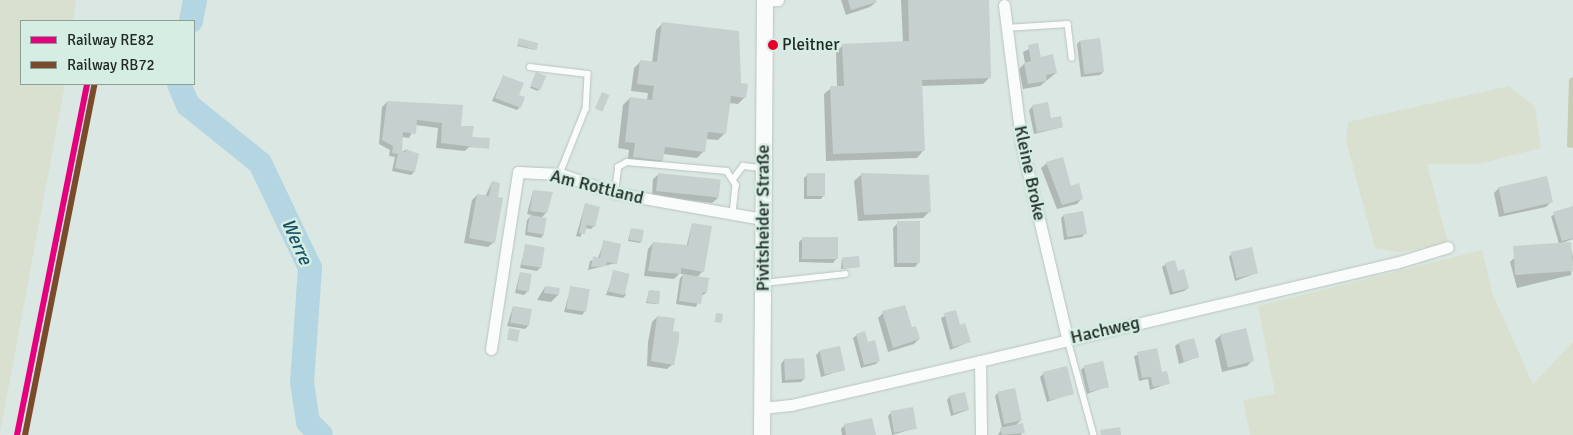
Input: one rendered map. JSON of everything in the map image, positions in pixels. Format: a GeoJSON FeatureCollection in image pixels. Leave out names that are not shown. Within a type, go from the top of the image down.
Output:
{"type":"FeatureCollection","features":[{"type":"Feature","properties":{"kind":"main road","name":"Pivitsheider Straße"},"geometry":{"type":"LineString","coordinates":[[762,435],[763,283],[766,219],[763,168],[765,0]]}},
{"type":"Feature","properties":{"kind":"street"},"geometry":{"type":"LineString","coordinates":[[765,0],[778,0]]}},
{"type":"Feature","properties":{"kind":"street","name":"Kleine Broke"},"geometry":{"type":"LineString","coordinates":[[1007,2],[1006,28],[1022,147],[1067,338]]}},
{"type":"Feature","properties":{"kind":"street","name":"Am Rottland"},"geometry":{"type":"LineString","coordinates":[[491,349],[518,172],[560,174],[615,193],[733,216],[766,219]]}},
{"type":"Feature","properties":{"kind":"street","name":"Hachweg"},"geometry":{"type":"LineString","coordinates":[[762,408],[792,405],[980,361],[1067,338],[1396,263],[1448,247]]}},
{"type":"Feature","properties":{"kind":"street"},"geometry":{"type":"LineString","coordinates":[[980,361],[981,435]]}},
{"type":"Feature","properties":{"kind":"lane"},"geometry":{"type":"LineString","coordinates":[[1006,28],[1068,24],[1072,58]]}},
{"type":"Feature","properties":{"kind":"lane"},"geometry":{"type":"LineString","coordinates":[[530,67],[588,74],[586,108],[560,174]]}},
{"type":"Feature","properties":{"kind":"lane"},"geometry":{"type":"LineString","coordinates":[[615,193],[618,167],[627,162],[727,172],[734,178]]}},
{"type":"Feature","properties":{"kind":"lane"},"geometry":{"type":"LineString","coordinates":[[733,216],[734,178],[743,166],[763,168]]}},
{"type":"Feature","properties":{"kind":"lane"},"geometry":{"type":"LineString","coordinates":[[763,283],[846,274]]}},
{"type":"Feature","properties":{"kind":"lane"},"geometry":{"type":"LineString","coordinates":[[1067,338],[1094,435]]}},
{"type":"Feature","properties":{"kind":"green space"},"geometry":{"type":"Polygon","coordinates":[[[0,0],[76,0],[73,20],[20,20],[20,85],[65,85],[0,433],[0,0]]]}},
{"type":"Feature","properties":{"kind":"green space"},"geometry":{"type":"Polygon","coordinates":[[[1573,77],[1573,148],[1567,147],[1569,79],[1573,77]]]}},
{"type":"Feature","properties":{"kind":"green space"},"geometry":{"type":"Polygon","coordinates":[[[1509,86],[1535,107],[1541,148],[1479,164],[1427,164],[1448,243],[1400,252],[1375,248],[1346,141],[1348,122],[1509,86]]]}},
{"type":"Feature","properties":{"kind":"green space"},"geometry":{"type":"Polygon","coordinates":[[[1482,250],[1493,295],[1533,384],[1573,342],[1573,435],[1250,435],[1243,400],[1275,394],[1258,306],[1482,250]]]}},
{"type":"Feature","properties":{"kind":"building"},"geometry":{"type":"Polygon","coordinates":[[[848,0],[876,0],[877,2],[851,10],[848,0]]]}},
{"type":"Feature","properties":{"kind":"building"},"geometry":{"type":"Polygon","coordinates":[[[908,0],[989,0],[991,78],[922,80],[925,151],[833,154],[830,86],[844,86],[842,44],[909,41],[908,0]]]}},
{"type":"Feature","properties":{"kind":"building"},"geometry":{"type":"Polygon","coordinates":[[[662,22],[739,31],[741,83],[748,84],[746,98],[731,96],[726,134],[708,132],[705,152],[665,147],[663,161],[633,157],[635,143],[625,142],[630,97],[652,100],[654,86],[637,84],[640,60],[657,62],[662,22]]]}},
{"type":"Feature","properties":{"kind":"building"},"geometry":{"type":"Polygon","coordinates":[[[519,38],[538,43],[537,50],[517,45],[519,38]]]}},
{"type":"Feature","properties":{"kind":"building"},"geometry":{"type":"Polygon","coordinates":[[[1100,38],[1104,72],[1084,74],[1080,40],[1100,38]]]}},
{"type":"Feature","properties":{"kind":"building"},"geometry":{"type":"Polygon","coordinates":[[[1038,43],[1041,57],[1053,54],[1057,73],[1046,75],[1047,81],[1028,84],[1024,63],[1031,61],[1028,45],[1038,43]]]}},
{"type":"Feature","properties":{"kind":"building"},"geometry":{"type":"Polygon","coordinates":[[[536,72],[546,76],[541,90],[530,86],[536,72]]]}},
{"type":"Feature","properties":{"kind":"building"},"geometry":{"type":"Polygon","coordinates":[[[503,75],[524,83],[519,95],[525,97],[521,108],[495,98],[503,75]]]}},
{"type":"Feature","properties":{"kind":"building"},"geometry":{"type":"Polygon","coordinates":[[[602,92],[609,95],[602,112],[595,109],[602,92]]]}},
{"type":"Feature","properties":{"kind":"building"},"geometry":{"type":"Polygon","coordinates":[[[387,101],[463,105],[461,126],[474,126],[472,137],[490,138],[489,149],[441,143],[442,123],[417,120],[416,134],[403,132],[402,151],[406,152],[406,149],[419,154],[415,172],[395,168],[398,154],[392,153],[393,146],[382,140],[387,101]]]}},
{"type":"Feature","properties":{"kind":"building"},"geometry":{"type":"Polygon","coordinates":[[[1048,102],[1051,118],[1061,116],[1063,127],[1037,132],[1032,105],[1048,102]]]}},
{"type":"Feature","properties":{"kind":"building"},"geometry":{"type":"Polygon","coordinates":[[[1063,157],[1071,186],[1079,183],[1083,199],[1062,205],[1046,162],[1063,157]]]}},
{"type":"Feature","properties":{"kind":"building"},"geometry":{"type":"Polygon","coordinates":[[[658,173],[721,180],[719,197],[656,191],[658,173]]]}},
{"type":"Feature","properties":{"kind":"building"},"geometry":{"type":"Polygon","coordinates":[[[807,173],[825,173],[825,196],[807,196],[807,173]]]}},
{"type":"Feature","properties":{"kind":"building"},"geometry":{"type":"Polygon","coordinates":[[[861,173],[929,175],[931,212],[864,215],[861,173]]]}},
{"type":"Feature","properties":{"kind":"building"},"geometry":{"type":"Polygon","coordinates":[[[1547,176],[1553,202],[1504,214],[1498,187],[1547,176]]]}},
{"type":"Feature","properties":{"kind":"building"},"geometry":{"type":"Polygon","coordinates":[[[492,181],[500,183],[498,197],[503,198],[495,243],[469,238],[477,194],[489,196],[492,181]]]}},
{"type":"Feature","properties":{"kind":"building"},"geometry":{"type":"Polygon","coordinates":[[[533,190],[553,192],[547,213],[530,211],[533,190]]]}},
{"type":"Feature","properties":{"kind":"building"},"geometry":{"type":"Polygon","coordinates":[[[585,203],[600,207],[595,227],[587,225],[585,234],[579,233],[585,203]]]}},
{"type":"Feature","properties":{"kind":"building"},"geometry":{"type":"Polygon","coordinates":[[[1573,206],[1573,238],[1562,241],[1553,212],[1573,206]]]}},
{"type":"Feature","properties":{"kind":"building"},"geometry":{"type":"Polygon","coordinates":[[[1083,211],[1087,234],[1067,237],[1063,214],[1083,211]]]}},
{"type":"Feature","properties":{"kind":"building"},"geometry":{"type":"Polygon","coordinates":[[[530,215],[547,218],[544,235],[527,232],[530,215]]]}},
{"type":"Feature","properties":{"kind":"building"},"geometry":{"type":"Polygon","coordinates":[[[897,221],[920,221],[920,263],[897,263],[897,221]]]}},
{"type":"Feature","properties":{"kind":"building"},"geometry":{"type":"Polygon","coordinates":[[[692,223],[712,226],[704,272],[681,268],[681,274],[648,271],[653,242],[688,245],[692,223]]]}},
{"type":"Feature","properties":{"kind":"building"},"geometry":{"type":"Polygon","coordinates":[[[631,228],[644,230],[642,242],[629,240],[631,228]]]}},
{"type":"Feature","properties":{"kind":"building"},"geometry":{"type":"Polygon","coordinates":[[[802,237],[838,237],[838,259],[802,259],[802,237]]]}},
{"type":"Feature","properties":{"kind":"building"},"geometry":{"type":"Polygon","coordinates":[[[603,240],[621,244],[617,264],[607,262],[606,266],[591,267],[593,256],[600,258],[603,240]]]}},
{"type":"Feature","properties":{"kind":"building"},"geometry":{"type":"Polygon","coordinates":[[[1571,242],[1573,271],[1515,275],[1513,246],[1571,242]]]}},
{"type":"Feature","properties":{"kind":"building"},"geometry":{"type":"Polygon","coordinates":[[[525,244],[545,247],[541,268],[522,265],[525,244]]]}},
{"type":"Feature","properties":{"kind":"building"},"geometry":{"type":"Polygon","coordinates":[[[1252,247],[1258,273],[1237,278],[1231,252],[1252,247]]]}},
{"type":"Feature","properties":{"kind":"building"},"geometry":{"type":"Polygon","coordinates":[[[859,256],[860,267],[843,268],[842,257],[859,256]]]}},
{"type":"Feature","properties":{"kind":"building"},"geometry":{"type":"Polygon","coordinates":[[[1175,260],[1178,271],[1184,269],[1189,288],[1173,292],[1165,263],[1175,260]]]}},
{"type":"Feature","properties":{"kind":"building"},"geometry":{"type":"Polygon","coordinates":[[[613,270],[630,274],[625,295],[608,291],[613,270]]]}},
{"type":"Feature","properties":{"kind":"building"},"geometry":{"type":"Polygon","coordinates":[[[520,272],[532,274],[529,292],[517,290],[520,272]]]}},
{"type":"Feature","properties":{"kind":"building"},"geometry":{"type":"Polygon","coordinates":[[[683,274],[709,278],[707,293],[703,292],[701,304],[679,301],[683,274]]]}},
{"type":"Feature","properties":{"kind":"building"},"geometry":{"type":"Polygon","coordinates":[[[545,286],[560,288],[559,295],[544,293],[545,286]]]}},
{"type":"Feature","properties":{"kind":"building"},"geometry":{"type":"Polygon","coordinates":[[[570,286],[590,289],[586,312],[566,309],[570,286]]]}},
{"type":"Feature","properties":{"kind":"building"},"geometry":{"type":"Polygon","coordinates":[[[649,290],[660,291],[659,304],[647,302],[649,290]]]}},
{"type":"Feature","properties":{"kind":"building"},"geometry":{"type":"Polygon","coordinates":[[[905,305],[912,327],[916,326],[920,339],[893,348],[882,311],[905,305]]]}},
{"type":"Feature","properties":{"kind":"building"},"geometry":{"type":"Polygon","coordinates":[[[513,306],[532,309],[529,326],[510,323],[513,306]]]}},
{"type":"Feature","properties":{"kind":"building"},"geometry":{"type":"Polygon","coordinates":[[[956,310],[960,325],[965,323],[971,342],[953,347],[944,313],[956,310]]]}},
{"type":"Feature","properties":{"kind":"building"},"geometry":{"type":"Polygon","coordinates":[[[716,313],[723,314],[722,323],[715,322],[716,313]]]}},
{"type":"Feature","properties":{"kind":"building"},"geometry":{"type":"Polygon","coordinates":[[[657,316],[675,318],[673,331],[679,332],[679,340],[674,365],[651,361],[657,316]]]}},
{"type":"Feature","properties":{"kind":"building"},"geometry":{"type":"Polygon","coordinates":[[[509,328],[520,330],[518,342],[507,340],[509,328]]]}},
{"type":"Feature","properties":{"kind":"building"},"geometry":{"type":"Polygon","coordinates":[[[1246,328],[1254,361],[1228,368],[1220,335],[1246,328]]]}},
{"type":"Feature","properties":{"kind":"building"},"geometry":{"type":"Polygon","coordinates":[[[865,331],[868,342],[875,340],[880,361],[864,365],[856,334],[865,331]]]}},
{"type":"Feature","properties":{"kind":"building"},"geometry":{"type":"Polygon","coordinates":[[[1194,338],[1199,357],[1184,361],[1179,342],[1194,338]]]}},
{"type":"Feature","properties":{"kind":"building"},"geometry":{"type":"Polygon","coordinates":[[[840,346],[845,370],[825,375],[819,350],[840,346]]]}},
{"type":"Feature","properties":{"kind":"building"},"geometry":{"type":"Polygon","coordinates":[[[1157,348],[1162,372],[1167,371],[1170,384],[1153,387],[1151,377],[1142,378],[1137,352],[1157,348]]]}},
{"type":"Feature","properties":{"kind":"building"},"geometry":{"type":"Polygon","coordinates":[[[804,358],[805,379],[785,380],[784,359],[804,358]]]}},
{"type":"Feature","properties":{"kind":"building"},"geometry":{"type":"Polygon","coordinates":[[[1103,361],[1109,387],[1090,392],[1084,365],[1103,361]]]}},
{"type":"Feature","properties":{"kind":"building"},"geometry":{"type":"Polygon","coordinates":[[[1067,366],[1074,394],[1050,400],[1043,372],[1067,366]]]}},
{"type":"Feature","properties":{"kind":"building"},"geometry":{"type":"Polygon","coordinates":[[[1015,388],[1022,420],[1004,424],[997,392],[1015,388]]]}},
{"type":"Feature","properties":{"kind":"building"},"geometry":{"type":"Polygon","coordinates":[[[965,392],[969,410],[953,413],[949,396],[965,392]]]}},
{"type":"Feature","properties":{"kind":"building"},"geometry":{"type":"Polygon","coordinates":[[[913,407],[917,429],[894,433],[890,411],[913,407]]]}},
{"type":"Feature","properties":{"kind":"building"},"geometry":{"type":"Polygon","coordinates":[[[872,418],[876,435],[846,435],[844,424],[872,418]]]}},
{"type":"Feature","properties":{"kind":"building"},"geometry":{"type":"Polygon","coordinates":[[[1023,423],[1025,433],[1002,435],[1000,428],[1023,423]]]}},
{"type":"Feature","properties":{"kind":"building"},"geometry":{"type":"Polygon","coordinates":[[[1120,427],[1121,435],[1101,435],[1100,430],[1120,427]]]}},
{"type":"Feature","properties":{"kind":"waterway","name":"Werre"},"geometry":{"type":"LineString","coordinates":[[191,20],[195,0]]}},
{"type":"Feature","properties":{"kind":"waterway","name":"Werre"},"geometry":{"type":"LineString","coordinates":[[179,85],[188,105],[260,163],[310,268],[302,382],[308,422],[321,435]]}},
{"type":"Feature","properties":{"kind":"rail line","name":"RE82"},"geometry":{"type":"LineString","coordinates":[[17,435],[87,85]]}},
{"type":"Feature","properties":{"kind":"rail line","name":"RB72"},"geometry":{"type":"LineString","coordinates":[[25,435],[94,85]]}},
{"type":"Feature","properties":{"kind":"place","name":"Pleitner"},"geometry":{"type":"Point","coordinates":[773,45]}}]}
